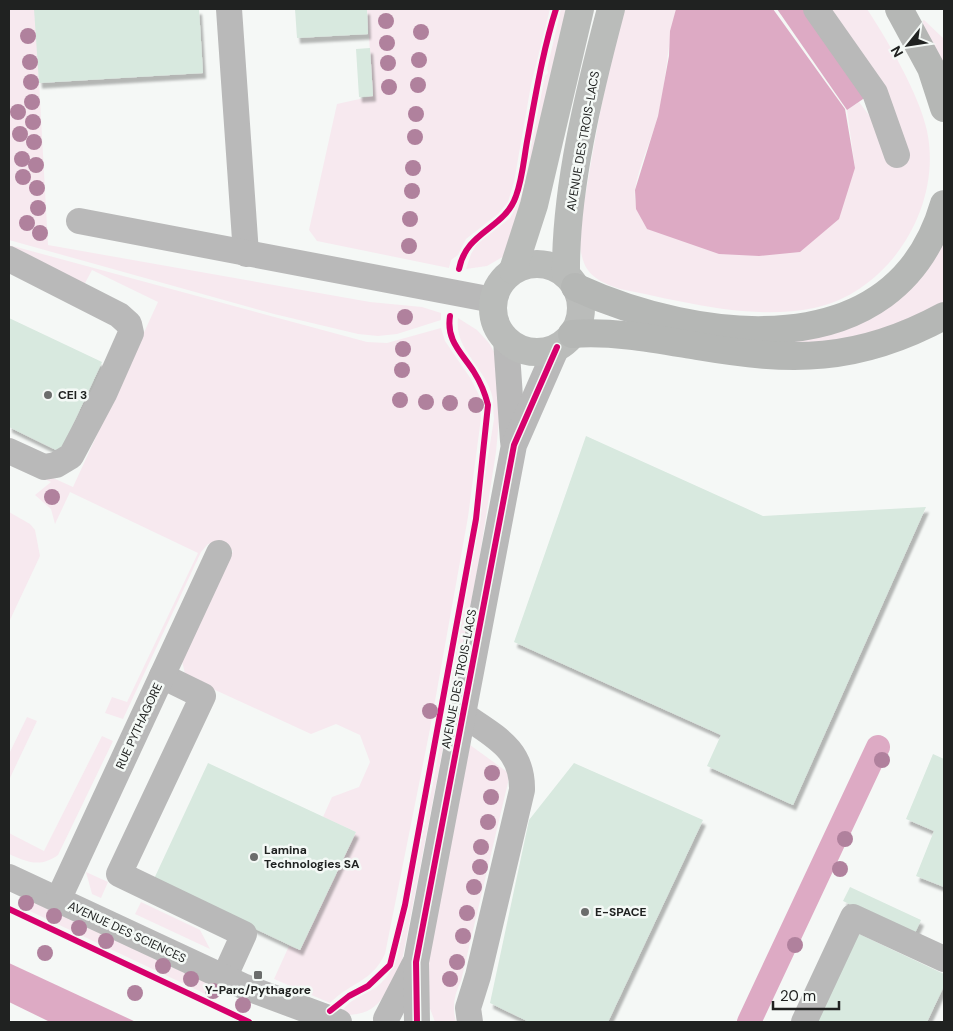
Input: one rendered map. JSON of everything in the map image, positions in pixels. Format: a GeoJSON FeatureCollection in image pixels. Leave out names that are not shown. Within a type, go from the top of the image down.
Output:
{"type":"FeatureCollection","features":[{"type":"Feature","properties":{"kind":"highway"},"geometry":{"type":"LineString","coordinates":[[899,9],[931,68],[944,108]]}},
{"type":"Feature","properties":{"kind":"highway"},"geometry":{"type":"LineString","coordinates":[[571,281],[630,310],[686,321],[763,331],[810,327],[853,313],[888,291],[909,271],[927,246],[944,204]]}},
{"type":"Feature","properties":{"kind":"highway"},"geometry":{"type":"LineString","coordinates":[[565,341],[610,333],[736,353],[809,357],[849,353],[884,344],[944,316]]}},
{"type":"Feature","properties":{"kind":"main road"},"geometry":{"type":"LineString","coordinates":[[493,300],[497,288],[513,270],[534,205],[580,9]]}},
{"type":"Feature","properties":{"kind":"main road","name":"AVENUE DES TROIS-LACS"},"geometry":{"type":"LineString","coordinates":[[565,341],[577,326],[581,306],[571,281],[568,221],[588,104],[611,9]]}},
{"type":"Feature","properties":{"kind":"main road"},"geometry":{"type":"LineString","coordinates":[[513,270],[523,266],[546,265],[571,281]]}},
{"type":"Feature","properties":{"kind":"main road","name":"AVENUE DES TROIS-LACS"},"geometry":{"type":"LineString","coordinates":[[493,300],[494,321],[506,339]]}},
{"type":"Feature","properties":{"kind":"main road"},"geometry":{"type":"LineString","coordinates":[[506,339],[524,351],[547,351],[565,341]]}},
{"type":"Feature","properties":{"kind":"street"},"geometry":{"type":"LineString","coordinates":[[228,9],[246,254]]}},
{"type":"Feature","properties":{"kind":"street"},"geometry":{"type":"LineString","coordinates":[[816,9],[874,93],[897,155]]}},
{"type":"Feature","properties":{"kind":"street"},"geometry":{"type":"LineString","coordinates":[[79,221],[493,300]]}},
{"type":"Feature","properties":{"kind":"street"},"geometry":{"type":"LineString","coordinates":[[9,259],[119,314],[129,324],[132,333],[104,394],[71,456],[56,465],[44,467],[9,450]]}},
{"type":"Feature","properties":{"kind":"street","name":"AVENUE DES TROIS-LACS"},"geometry":{"type":"LineString","coordinates":[[417,1022],[416,962],[514,445],[506,339]]}},
{"type":"Feature","properties":{"kind":"street","name":"AVENUE DES TROIS-LACS"},"geometry":{"type":"LineString","coordinates":[[514,445],[565,341]]}},
{"type":"Feature","properties":{"kind":"street","name":"RUE PYTHAGORE"},"geometry":{"type":"LineString","coordinates":[[58,900],[219,553]]}},
{"type":"Feature","properties":{"kind":"street"},"geometry":{"type":"LineString","coordinates":[[162,676],[203,696],[119,874],[244,934],[234,983]]}},
{"type":"Feature","properties":{"kind":"street"},"geometry":{"type":"LineString","coordinates":[[464,714],[508,748],[516,757],[522,778],[522,790],[468,1008],[470,1022]]}},
{"type":"Feature","properties":{"kind":"street","name":"AVENUE DES SCIENCES"},"geometry":{"type":"LineString","coordinates":[[9,877],[234,983],[338,1022]]}},
{"type":"Feature","properties":{"kind":"street"},"geometry":{"type":"LineString","coordinates":[[804,1022],[853,917],[944,959]]}},
{"type":"Feature","properties":{"kind":"street","name":"AVENUE DES TROIS-LACS"},"geometry":{"type":"LineString","coordinates":[[390,1021],[416,962]]}},
{"type":"Feature","properties":{"kind":"street","name":"AVENUE DES SCIENCES"},"geometry":{"type":"LineString","coordinates":[[234,983],[298,1022]]}},
{"type":"Feature","properties":{"kind":"shaded area"},"geometry":{"type":"Polygon","coordinates":[[[9,9],[35,9],[48,245],[370,302],[422,307],[441,313],[441,320],[397,334],[378,336],[358,334],[274,314],[9,240],[9,9]]]}},
{"type":"Feature","properties":{"kind":"shaded area"},"geometry":{"type":"Polygon","coordinates":[[[367,9],[550,9],[531,85],[514,182],[508,202],[498,214],[466,239],[458,255],[451,260],[449,268],[317,241],[309,230],[337,104],[373,96],[367,9]]]}},
{"type":"Feature","properties":{"kind":"shaded area"},"geometry":{"type":"Polygon","coordinates":[[[561,9],[568,9],[541,129],[506,255],[487,266],[466,269],[477,244],[510,218],[521,197],[545,76],[548,73],[547,69],[561,9]]]}},
{"type":"Feature","properties":{"kind":"shaded area"},"geometry":{"type":"Polygon","coordinates":[[[625,9],[676,9],[658,115],[639,170],[635,189],[636,205],[647,229],[855,168],[847,110],[859,102],[875,123],[827,9],[867,9],[893,52],[917,101],[927,131],[930,159],[927,188],[918,216],[905,242],[887,265],[866,284],[841,299],[814,308],[765,312],[716,308],[620,289],[604,283],[590,273],[581,253],[581,222],[604,94],[613,51],[625,9]]]}},
{"type":"Feature","properties":{"kind":"shaded area"},"geometry":{"type":"Polygon","coordinates":[[[676,9],[773,9],[845,109],[855,168],[839,219],[800,252],[759,256],[719,254],[647,229],[636,209],[635,190],[658,116],[669,56],[670,31],[676,9]]]}},
{"type":"Feature","properties":{"kind":"shaded area"},"geometry":{"type":"Polygon","coordinates":[[[777,9],[805,9],[866,97],[847,110],[777,9]]]}},
{"type":"Feature","properties":{"kind":"shaded area"},"geometry":{"type":"Polygon","coordinates":[[[924,20],[944,39],[944,77],[919,24],[924,20]]]}},
{"type":"Feature","properties":{"kind":"shaded area"},"geometry":{"type":"Polygon","coordinates":[[[944,234],[944,309],[925,319],[812,350],[736,337],[820,335],[944,234]]]}},
{"type":"Feature","properties":{"kind":"shaded area"},"geometry":{"type":"Polygon","coordinates":[[[9,245],[367,342],[387,343],[441,328],[445,341],[471,379],[480,397],[481,418],[468,517],[430,729],[385,954],[374,971],[330,1003],[274,979],[289,946],[300,950],[356,832],[323,817],[332,797],[359,787],[370,762],[360,735],[336,724],[311,734],[189,678],[185,674],[182,661],[233,551],[216,542],[208,544],[201,552],[123,719],[105,713],[112,697],[127,702],[198,553],[70,492],[55,524],[51,509],[35,495],[51,482],[9,462],[9,458],[73,487],[158,302],[92,270],[84,285],[9,250],[9,245]]]}},
{"type":"Feature","properties":{"kind":"shaded area"},"geometry":{"type":"Polygon","coordinates":[[[458,318],[477,330],[489,343],[498,359],[502,387],[496,452],[479,561],[402,961],[386,993],[374,1007],[354,1015],[340,1015],[350,1002],[373,989],[385,979],[397,958],[433,783],[462,620],[494,419],[491,392],[487,382],[464,347],[458,329],[458,318]]]}},
{"type":"Feature","properties":{"kind":"shaded area"},"geometry":{"type":"Polygon","coordinates":[[[9,512],[30,524],[35,530],[40,556],[9,622],[9,512]]]}},
{"type":"Feature","properties":{"kind":"shaded area"},"geometry":{"type":"Polygon","coordinates":[[[27,717],[37,721],[9,780],[9,754],[27,717]]]}},
{"type":"Feature","properties":{"kind":"shaded area"},"geometry":{"type":"Polygon","coordinates":[[[102,736],[113,741],[58,855],[39,863],[9,854],[9,833],[44,851],[102,736]]]}},
{"type":"Feature","properties":{"kind":"shaded area"},"geometry":{"type":"Polygon","coordinates":[[[470,745],[510,774],[461,981],[455,996],[454,1011],[456,1022],[435,1022],[428,1003],[429,958],[470,745]]]}},
{"type":"Feature","properties":{"kind":"shaded area"},"geometry":{"type":"Polygon","coordinates":[[[86,872],[108,882],[101,898],[92,894],[86,872]]]}},
{"type":"Feature","properties":{"kind":"shaded area"},"geometry":{"type":"Polygon","coordinates":[[[21,896],[221,990],[216,999],[17,905],[21,896]]]}},
{"type":"Feature","properties":{"kind":"shaded area"},"geometry":{"type":"Polygon","coordinates":[[[141,902],[200,930],[210,949],[135,914],[141,902]]]}},
{"type":"Feature","properties":{"kind":"shaded area"},"geometry":{"type":"Polygon","coordinates":[[[9,963],[136,1022],[50,1022],[9,1002],[9,963]]]}},
{"type":"Feature","properties":{"kind":"building"},"geometry":{"type":"Polygon","coordinates":[[[34,9],[199,9],[203,73],[39,83],[34,9]]]}},
{"type":"Feature","properties":{"kind":"building"},"geometry":{"type":"Polygon","coordinates":[[[295,9],[367,9],[368,34],[297,38],[295,9]]]}},
{"type":"Feature","properties":{"kind":"building"},"geometry":{"type":"Polygon","coordinates":[[[370,48],[373,96],[359,97],[356,49],[370,48]]]}},
{"type":"Feature","properties":{"kind":"building","name":"CEI 3"},"geometry":{"type":"Polygon","coordinates":[[[9,318],[102,362],[60,452],[9,427],[9,318]]]}},
{"type":"Feature","properties":{"kind":"building"},"geometry":{"type":"Polygon","coordinates":[[[586,436],[763,516],[926,507],[793,805],[707,766],[721,735],[514,642],[586,436]]]}},
{"type":"Feature","properties":{"kind":"building"},"geometry":{"type":"Polygon","coordinates":[[[933,754],[944,759],[944,887],[916,876],[934,831],[906,819],[933,754]]]}},
{"type":"Feature","properties":{"kind":"building","name":"Lamina Technologies SA"},"geometry":{"type":"Polygon","coordinates":[[[208,763],[356,832],[300,950],[153,881],[208,763]]]}},
{"type":"Feature","properties":{"kind":"building","name":"E-SPACE"},"geometry":{"type":"Polygon","coordinates":[[[574,763],[703,820],[608,1022],[529,1022],[490,1003],[529,820],[574,763]]]}},
{"type":"Feature","properties":{"kind":"building"},"geometry":{"type":"Polygon","coordinates":[[[850,887],[921,920],[914,935],[843,901],[850,887]]]}},
{"type":"Feature","properties":{"kind":"building"},"geometry":{"type":"Polygon","coordinates":[[[857,933],[944,974],[944,986],[927,1022],[815,1022],[857,933]]]}},
{"type":"Feature","properties":{"kind":"waterway"},"geometry":{"type":"LineString","coordinates":[[749,1022],[878,747]]}},
{"type":"Feature","properties":{"kind":"cycle path"},"geometry":{"type":"LineString","coordinates":[[459,269],[463,256],[469,246],[503,216],[511,207],[516,196],[522,174],[540,72],[556,9]]}},
{"type":"Feature","properties":{"kind":"cycle path"},"geometry":{"type":"LineString","coordinates":[[330,1011],[349,996],[368,986],[390,965],[405,905],[476,519],[488,405],[479,380],[456,346],[450,333],[450,316]]}},
{"type":"Feature","properties":{"kind":"cycle path"},"geometry":{"type":"LineString","coordinates":[[417,1022],[416,962],[514,445],[557,347]]}},
{"type":"Feature","properties":{"kind":"cycle path"},"geometry":{"type":"LineString","coordinates":[[9,909],[249,1022]]}},
{"type":"Feature","properties":{"kind":"place","name":"CEI 3"},"geometry":{"type":"Point","coordinates":[48,395]}},
{"type":"Feature","properties":{"kind":"place","name":"Lamina Technologies SA"},"geometry":{"type":"Point","coordinates":[254,857]}},
{"type":"Feature","properties":{"kind":"place","name":"E-SPACE"},"geometry":{"type":"Point","coordinates":[585,912]}},
{"type":"Feature","properties":{"kind":"place","name":"Y-Parc/Pythagore"},"geometry":{"type":"Point","coordinates":[258,975]}}]}
